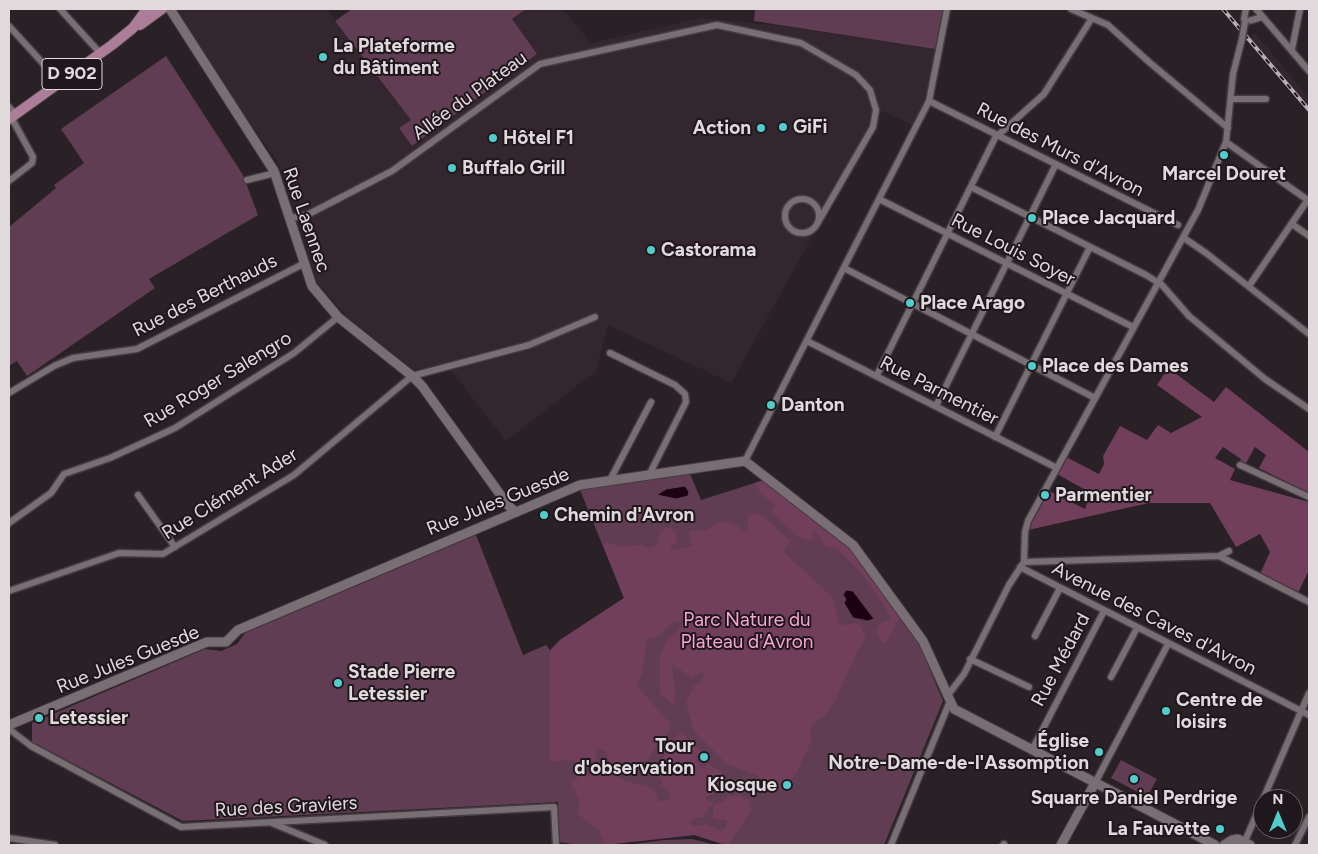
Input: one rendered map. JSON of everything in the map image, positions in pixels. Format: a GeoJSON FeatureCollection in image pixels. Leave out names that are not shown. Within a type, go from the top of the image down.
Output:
{"type":"FeatureCollection","features":[{"type":"Feature","properties":{"kind":"main road","name":"D 902"},"geometry":{"type":"LineString","coordinates":[[11,114],[101,54],[133,28],[147,9]]}},
{"type":"Feature","properties":{"kind":"main road","name":"D 902"},"geometry":{"type":"LineString","coordinates":[[133,28],[138,27],[162,9]]}},
{"type":"Feature","properties":{"kind":"street"},"geometry":{"type":"LineString","coordinates":[[60,9],[101,54]]}},
{"type":"Feature","properties":{"kind":"street","name":"Rue Laennec"},"geometry":{"type":"LineString","coordinates":[[170,9],[275,173],[303,264],[312,286],[338,317],[412,376],[515,512]]}},
{"type":"Feature","properties":{"kind":"street"},"geometry":{"type":"LineString","coordinates":[[948,9],[929,101],[745,461],[756,467],[853,545],[923,642],[954,709],[1215,845]]}},
{"type":"Feature","properties":{"kind":"street"},"geometry":{"type":"LineString","coordinates":[[1071,9],[1108,25],[1148,62],[1228,128]]}},
{"type":"Feature","properties":{"kind":"street"},"geometry":{"type":"LineString","coordinates":[[891,845],[949,698],[1022,565],[1028,521],[1133,327],[1184,238],[1226,142],[1233,74],[1247,9],[1262,19],[1292,49],[1309,71]]}},
{"type":"Feature","properties":{"kind":"street"},"geometry":{"type":"LineString","coordinates":[[1256,9],[1262,19]]}},
{"type":"Feature","properties":{"kind":"street"},"geometry":{"type":"LineString","coordinates":[[1292,49],[1300,9]]}},
{"type":"Feature","properties":{"kind":"street"},"geometry":{"type":"LineString","coordinates":[[1245,22],[1254,17],[1262,19]]}},
{"type":"Feature","properties":{"kind":"street"},"geometry":{"type":"LineString","coordinates":[[876,375],[910,304],[999,136],[1044,94],[1092,18]]}},
{"type":"Feature","properties":{"kind":"street"},"geometry":{"type":"LineString","coordinates":[[9,26],[60,82]]}},
{"type":"Feature","properties":{"kind":"street","name":"Allée du Plateau"},"geometry":{"type":"LineString","coordinates":[[290,218],[307,216],[392,171],[540,64],[717,26],[801,43],[856,76],[870,90],[876,106],[873,127],[817,224]]}},
{"type":"Feature","properties":{"kind":"street"},"geometry":{"type":"LineString","coordinates":[[1231,99],[1266,98]]}},
{"type":"Feature","properties":{"kind":"street","name":"Rue des Murs d'Avron"},"geometry":{"type":"LineString","coordinates":[[929,101],[1178,225]]}},
{"type":"Feature","properties":{"kind":"street"},"geometry":{"type":"LineString","coordinates":[[9,181],[32,163],[33,157],[11,114]]}},
{"type":"Feature","properties":{"kind":"street"},"geometry":{"type":"LineString","coordinates":[[1226,142],[1308,201],[1249,286]]}},
{"type":"Feature","properties":{"kind":"street"},"geometry":{"type":"LineString","coordinates":[[936,406],[1056,164]]}},
{"type":"Feature","properties":{"kind":"street"},"geometry":{"type":"LineString","coordinates":[[247,180],[275,173]]}},
{"type":"Feature","properties":{"kind":"street"},"geometry":{"type":"LineString","coordinates":[[971,186],[1158,283],[1188,316],[1265,379],[1309,409]]}},
{"type":"Feature","properties":{"kind":"street"},"geometry":{"type":"LineString","coordinates":[[813,203],[818,212],[817,224],[809,232],[797,233],[785,221],[785,210],[790,203],[803,199],[813,203],[824,204],[830,200]]}},
{"type":"Feature","properties":{"kind":"street","name":"Rue Louis Soyer"},"geometry":{"type":"LineString","coordinates":[[879,199],[1133,327]]}},
{"type":"Feature","properties":{"kind":"street"},"geometry":{"type":"LineString","coordinates":[[1292,224],[1309,236]]}},
{"type":"Feature","properties":{"kind":"street"},"geometry":{"type":"LineString","coordinates":[[1184,238],[1249,286],[1309,334]]}},
{"type":"Feature","properties":{"kind":"street"},"geometry":{"type":"LineString","coordinates":[[995,437],[1090,247]]}},
{"type":"Feature","properties":{"kind":"street","name":"Rue des Berthauds"},"geometry":{"type":"LineString","coordinates":[[9,393],[54,366],[73,358],[137,349],[303,264]]}},
{"type":"Feature","properties":{"kind":"street"},"geometry":{"type":"LineString","coordinates":[[844,268],[910,304],[1095,398]]}},
{"type":"Feature","properties":{"kind":"street","name":"Rue Roger Salengro"},"geometry":{"type":"LineString","coordinates":[[9,523],[51,493],[64,474],[110,458],[175,428],[294,353],[338,317]]}},
{"type":"Feature","properties":{"kind":"street"},"geometry":{"type":"LineString","coordinates":[[412,376],[529,345],[595,318]]}},
{"type":"Feature","properties":{"kind":"street","name":"Rue Parmentier"},"geometry":{"type":"LineString","coordinates":[[807,341],[1057,468]]}},
{"type":"Feature","properties":{"kind":"street"},"geometry":{"type":"LineString","coordinates":[[610,353],[675,385],[685,394],[686,402],[649,475]]}},
{"type":"Feature","properties":{"kind":"street","name":"Rue Clément Ader"},"geometry":{"type":"LineString","coordinates":[[9,591],[119,553],[163,554],[294,475],[412,376]]}},
{"type":"Feature","properties":{"kind":"street"},"geometry":{"type":"LineString","coordinates":[[610,480],[650,402]]}},
{"type":"Feature","properties":{"kind":"street","name":"Rue Jules Guesde"},"geometry":{"type":"LineString","coordinates":[[9,727],[207,642],[226,642],[238,630],[580,485],[745,461]]}},
{"type":"Feature","properties":{"kind":"street"},"geometry":{"type":"LineString","coordinates":[[1240,465],[1309,497]]}},
{"type":"Feature","properties":{"kind":"street"},"geometry":{"type":"LineString","coordinates":[[138,495],[175,547]]}},
{"type":"Feature","properties":{"kind":"street"},"geometry":{"type":"LineString","coordinates":[[1022,565],[1219,556],[1229,551]]}},
{"type":"Feature","properties":{"kind":"street"},"geometry":{"type":"LineString","coordinates":[[1219,556],[1309,602]]}},
{"type":"Feature","properties":{"kind":"street","name":"Avenue des Caves d'Avron"},"geometry":{"type":"LineString","coordinates":[[1022,565],[1104,611],[1309,715]]}},
{"type":"Feature","properties":{"kind":"street"},"geometry":{"type":"LineString","coordinates":[[1035,636],[1060,588]]}},
{"type":"Feature","properties":{"kind":"street","name":"Rue Médard"},"geometry":{"type":"LineString","coordinates":[[1032,750],[1104,611]]}},
{"type":"Feature","properties":{"kind":"street"},"geometry":{"type":"LineString","coordinates":[[1111,677],[1137,628]]}},
{"type":"Feature","properties":{"kind":"street"},"geometry":{"type":"LineString","coordinates":[[1061,845],[1168,644]]}},
{"type":"Feature","properties":{"kind":"street"},"geometry":{"type":"LineString","coordinates":[[970,659],[1029,688]]}},
{"type":"Feature","properties":{"kind":"street"},"geometry":{"type":"LineString","coordinates":[[1224,845],[1232,840],[1248,843],[1309,693]]}},
{"type":"Feature","properties":{"kind":"street","name":"Rue des Graviers"},"geometry":{"type":"LineString","coordinates":[[9,727],[31,746],[181,827],[554,807],[556,845]]}},
{"type":"Feature","properties":{"kind":"street"},"geometry":{"type":"LineString","coordinates":[[1295,845],[1309,817]]}},
{"type":"Feature","properties":{"kind":"street"},"geometry":{"type":"LineString","coordinates":[[271,822],[325,845]]}},
{"type":"Feature","properties":{"kind":"street"},"geometry":{"type":"LineString","coordinates":[[9,838],[55,845]]}},
{"type":"Feature","properties":{"kind":"shaded area"},"geometry":{"type":"Polygon","coordinates":[[[169,9],[327,9],[411,120],[410,94],[526,9],[563,9],[591,43],[700,18],[783,26],[935,49],[924,101],[912,125],[882,111],[731,383],[608,325],[596,371],[506,441],[446,364],[414,370],[348,317],[318,284],[279,164],[169,9]]]}},
{"type":"Feature","properties":{"kind":"shaded area"},"geometry":{"type":"Polygon","coordinates":[[[1255,33],[1309,98],[1309,113],[1247,40],[1255,33]]]}},
{"type":"Feature","properties":{"kind":"shaded area"},"geometry":{"type":"Polygon","coordinates":[[[685,486],[689,492],[688,496],[676,499],[657,495],[666,489],[685,486]]]}},
{"type":"Feature","properties":{"kind":"shaded area"},"geometry":{"type":"Polygon","coordinates":[[[846,590],[853,591],[874,619],[868,621],[853,618],[844,603],[846,599],[843,595],[846,590]]]}},
{"type":"Feature","properties":{"kind":"green space"},"geometry":{"type":"Polygon","coordinates":[[[352,9],[526,9],[512,19],[537,54],[412,146],[399,128],[411,120],[335,21],[352,9]]]}},
{"type":"Feature","properties":{"kind":"green space"},"geometry":{"type":"Polygon","coordinates":[[[755,9],[944,9],[935,49],[754,21],[755,9]]]}},
{"type":"Feature","properties":{"kind":"green space"},"geometry":{"type":"Polygon","coordinates":[[[166,56],[243,175],[258,215],[149,279],[155,288],[27,376],[17,361],[9,366],[9,227],[56,188],[54,185],[84,163],[61,129],[166,56]]]}},
{"type":"Feature","properties":{"kind":"green space"},"geometry":{"type":"Polygon","coordinates":[[[1168,368],[1214,402],[1226,387],[1309,452],[1309,493],[1259,468],[1266,455],[1255,447],[1245,465],[1239,463],[1241,459],[1223,447],[1215,458],[1235,469],[1230,480],[1309,502],[1309,570],[1298,593],[1260,574],[1270,552],[1260,534],[1236,547],[1210,503],[1149,503],[1028,530],[1049,491],[1085,509],[1091,493],[1057,474],[1066,457],[1099,474],[1104,464],[1103,456],[1120,426],[1147,440],[1158,425],[1171,433],[1202,417],[1157,385],[1168,368]]]}},
{"type":"Feature","properties":{"kind":"green space","name":"Parc Nature du Plateau d'Avron"},"geometry":{"type":"Polygon","coordinates":[[[690,474],[701,500],[764,480],[851,548],[919,643],[943,701],[884,845],[725,845],[694,835],[602,845],[579,845],[559,842],[558,802],[183,821],[32,742],[32,723],[205,649],[221,651],[237,644],[245,633],[476,535],[523,655],[546,645],[550,650],[560,640],[624,598],[580,490],[690,474]]]}},
{"type":"Feature","properties":{"kind":"green space"},"geometry":{"type":"Polygon","coordinates":[[[764,480],[851,548],[900,617],[885,644],[881,641],[876,631],[879,624],[890,620],[889,616],[884,605],[862,574],[837,548],[826,547],[815,531],[811,533],[818,543],[812,538],[811,542],[796,535],[773,513],[772,510],[776,505],[761,494],[755,483],[764,480]]]}},
{"type":"Feature","properties":{"kind":"green space","name":"Parc Nature du Plateau d'Avron"},"geometry":{"type":"Polygon","coordinates":[[[759,513],[791,541],[783,551],[833,598],[839,623],[842,625],[855,623],[860,625],[866,638],[857,651],[837,697],[824,717],[813,723],[810,733],[812,740],[795,776],[785,782],[779,791],[771,789],[757,775],[728,765],[693,730],[686,702],[694,686],[704,679],[703,672],[692,678],[672,664],[676,698],[673,706],[660,693],[660,657],[667,640],[677,632],[684,621],[674,621],[657,637],[646,640],[642,676],[636,682],[642,692],[669,722],[670,729],[647,760],[641,763],[609,764],[606,752],[603,749],[596,750],[597,766],[569,760],[550,762],[550,651],[560,640],[624,598],[603,545],[607,542],[625,547],[640,544],[650,548],[659,544],[658,536],[665,528],[671,528],[677,533],[676,543],[670,546],[672,550],[693,546],[689,535],[690,531],[708,530],[719,522],[732,523],[740,527],[741,532],[748,529],[748,516],[759,513]]]}},
{"type":"Feature","properties":{"kind":"green space"},"geometry":{"type":"Polygon","coordinates":[[[679,733],[682,733],[702,752],[696,761],[700,767],[704,769],[707,763],[723,773],[724,778],[717,793],[705,797],[707,801],[714,802],[703,817],[693,819],[690,823],[694,826],[705,824],[722,831],[726,827],[727,820],[713,819],[713,808],[718,802],[723,802],[728,796],[738,795],[749,800],[752,809],[728,845],[694,835],[605,845],[599,831],[579,815],[577,809],[580,803],[575,790],[570,784],[580,775],[614,775],[627,782],[646,785],[655,791],[659,801],[666,801],[670,795],[668,790],[660,785],[662,782],[656,772],[656,768],[679,733]]]}},
{"type":"Feature","properties":{"kind":"green space","name":"Squarre Daniel Perdrige"},"geometry":{"type":"Polygon","coordinates":[[[1121,760],[1157,779],[1147,797],[1111,778],[1121,760]]]}},
{"type":"Feature","properties":{"kind":"green space"},"geometry":{"type":"Polygon","coordinates":[[[692,839],[716,845],[627,845],[664,840],[692,839]]]}},
{"type":"Feature","properties":{"kind":"railway"},"geometry":{"type":"LineString","coordinates":[[1223,9],[1309,110]]}},
{"type":"Feature","properties":{"kind":"place","name":"La Plateforme du Bâtiment"},"geometry":{"type":"Point","coordinates":[323,57]}},
{"type":"Feature","properties":{"kind":"place","name":"GiFi"},"geometry":{"type":"Point","coordinates":[783,127]}},
{"type":"Feature","properties":{"kind":"place","name":"Action"},"geometry":{"type":"Point","coordinates":[761,128]}},
{"type":"Feature","properties":{"kind":"place","name":"Hôtel F1"},"geometry":{"type":"Point","coordinates":[493,138]}},
{"type":"Feature","properties":{"kind":"place","name":"Marcel Douret"},"geometry":{"type":"Point","coordinates":[1224,155]}},
{"type":"Feature","properties":{"kind":"place","name":"Buffalo Grill"},"geometry":{"type":"Point","coordinates":[452,168]}},
{"type":"Feature","properties":{"kind":"place","name":"Place Jacquard"},"geometry":{"type":"Point","coordinates":[1032,218]}},
{"type":"Feature","properties":{"kind":"place","name":"Castorama"},"geometry":{"type":"Point","coordinates":[651,250]}},
{"type":"Feature","properties":{"kind":"place","name":"Place Arago"},"geometry":{"type":"Point","coordinates":[910,303]}},
{"type":"Feature","properties":{"kind":"place","name":"Place des Dames"},"geometry":{"type":"Point","coordinates":[1032,366]}},
{"type":"Feature","properties":{"kind":"place","name":"Danton"},"geometry":{"type":"Point","coordinates":[771,405]}},
{"type":"Feature","properties":{"kind":"place","name":"Parmentier"},"geometry":{"type":"Point","coordinates":[1045,495]}},
{"type":"Feature","properties":{"kind":"place","name":"Chemin d'Avron"},"geometry":{"type":"Point","coordinates":[544,515]}},
{"type":"Feature","properties":{"kind":"place","name":"Stade Pierre Letessier"},"geometry":{"type":"Point","coordinates":[338,683]}},
{"type":"Feature","properties":{"kind":"place","name":"Centre de loisirs"},"geometry":{"type":"Point","coordinates":[1166,711]}},
{"type":"Feature","properties":{"kind":"place","name":"Letessier"},"geometry":{"type":"Point","coordinates":[39,718]}},
{"type":"Feature","properties":{"kind":"place","name":"Église Notre-Dame-de-l'Assomption"},"geometry":{"type":"Point","coordinates":[1099,752]}},
{"type":"Feature","properties":{"kind":"place","name":"Tour d'observation"},"geometry":{"type":"Point","coordinates":[704,757]}},
{"type":"Feature","properties":{"kind":"place","name":"Squarre Daniel Perdrige"},"geometry":{"type":"Point","coordinates":[1134,779]}},
{"type":"Feature","properties":{"kind":"place","name":"Kiosque"},"geometry":{"type":"Point","coordinates":[787,785]}},
{"type":"Feature","properties":{"kind":"place","name":"La Fauvette"},"geometry":{"type":"Point","coordinates":[1220,829]}}]}
